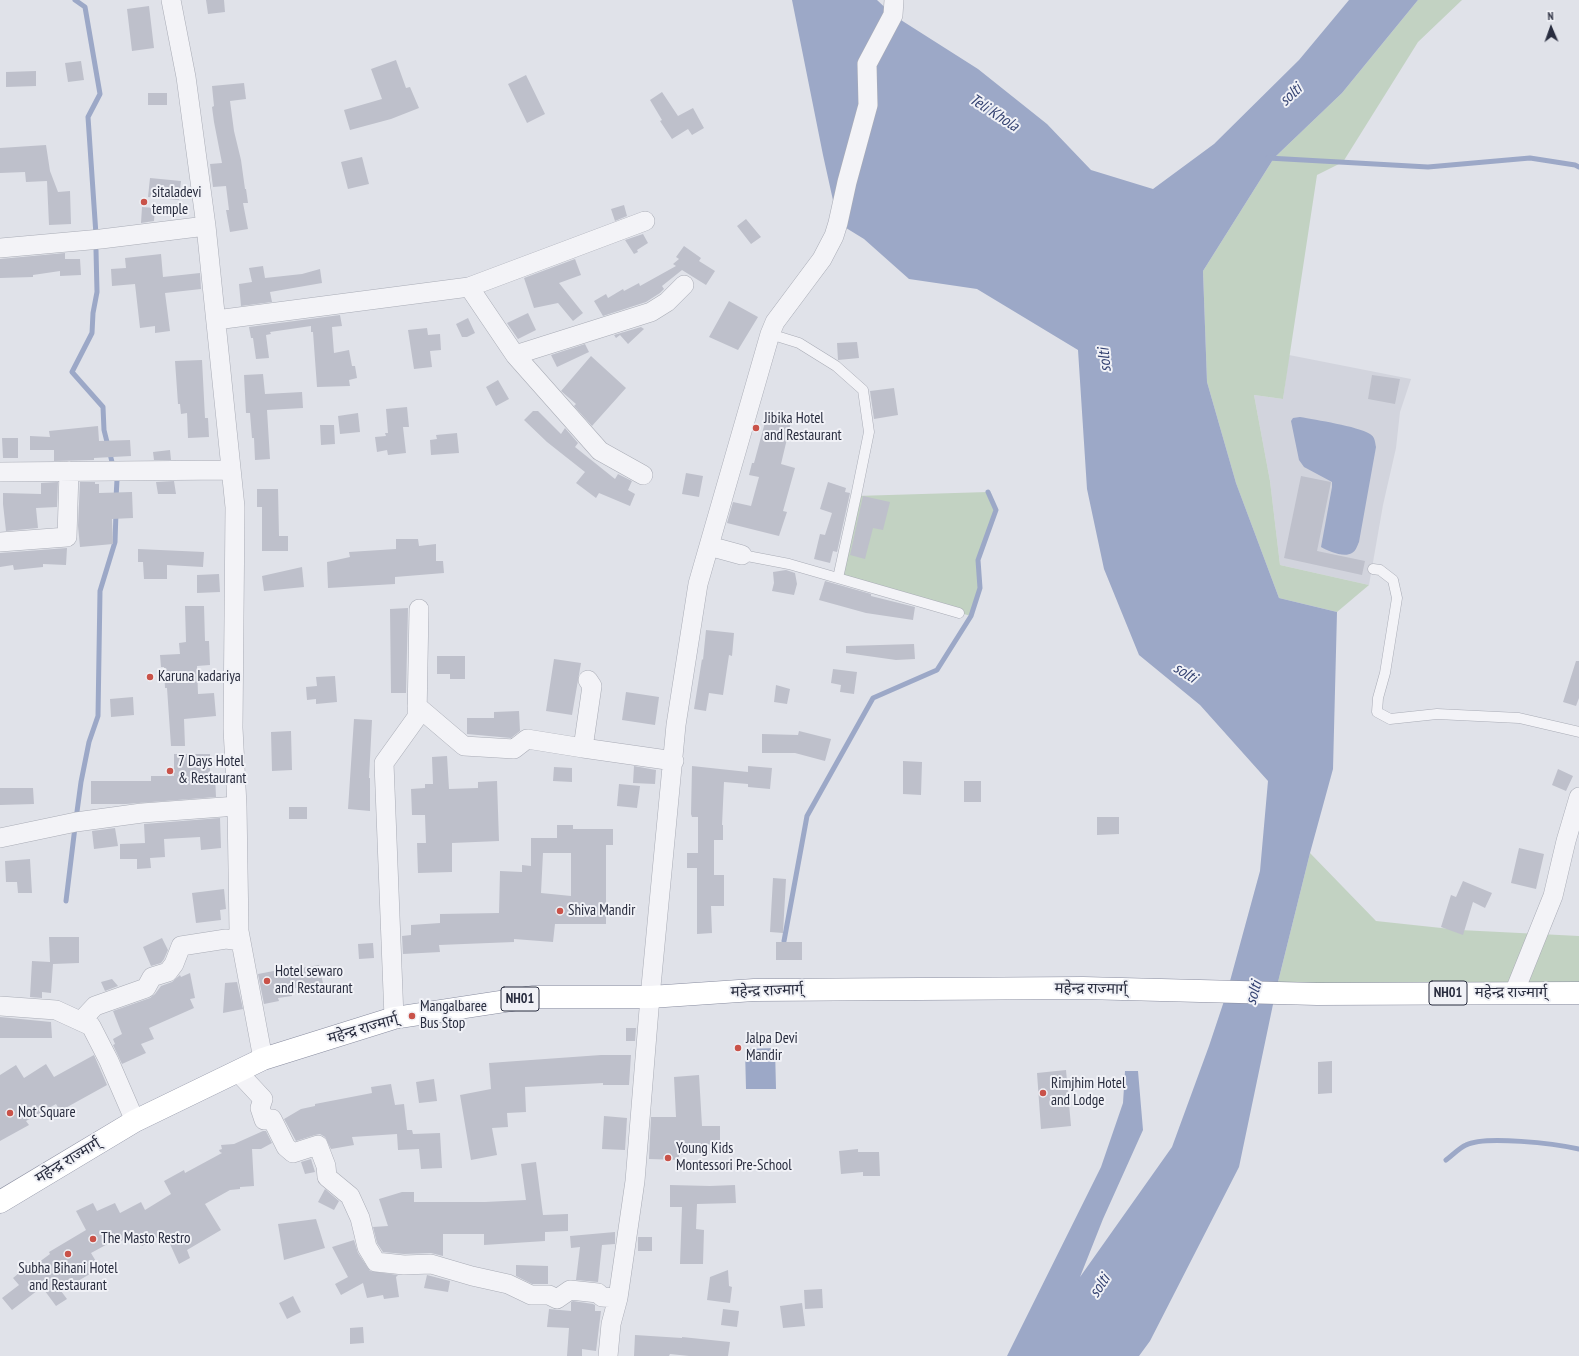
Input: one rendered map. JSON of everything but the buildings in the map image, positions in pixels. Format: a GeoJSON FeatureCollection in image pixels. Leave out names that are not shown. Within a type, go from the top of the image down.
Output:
{"type":"FeatureCollection","features":[{"type":"Feature","properties":{"kind":"highway","name":"महेन्द्र राज्मार्ग्"},"geometry":{"type":"LineString","coordinates":[[0,1202],[135,1121],[263,1059],[394,1018],[532,997],[650,997],[754,990],[1083,988],[1317,994],[1579,993]]}},
{"type":"Feature","properties":{"kind":"street"},"geometry":{"type":"LineString","coordinates":[[171,0],[186,77],[206,226],[235,507],[233,728],[237,806],[239,932],[263,1059]]}},
{"type":"Feature","properties":{"kind":"street"},"geometry":{"type":"LineString","coordinates":[[608,1356],[611,1324],[618,1298],[635,1181],[650,997],[674,761],[676,724],[698,584],[770,334],[775,322],[822,259],[834,236],[868,105],[866,64],[893,15],[894,0]]}},
{"type":"Feature","properties":{"kind":"street"},"geometry":{"type":"LineString","coordinates":[[216,320],[469,287],[645,221]]}},
{"type":"Feature","properties":{"kind":"street"},"geometry":{"type":"LineString","coordinates":[[0,248],[101,239],[206,226]]}},
{"type":"Feature","properties":{"kind":"street"},"geometry":{"type":"LineString","coordinates":[[515,355],[651,312],[667,302],[684,285]]}},
{"type":"Feature","properties":{"kind":"street"},"geometry":{"type":"LineString","coordinates":[[469,287],[515,355],[600,451],[643,475]]}},
{"type":"Feature","properties":{"kind":"street"},"geometry":{"type":"LineString","coordinates":[[0,472],[231,470]]}},
{"type":"Feature","properties":{"kind":"street"},"geometry":{"type":"LineString","coordinates":[[0,542],[67,537],[69,471]]}},
{"type":"Feature","properties":{"kind":"street"},"geometry":{"type":"LineString","coordinates":[[708,546],[742,555]]}},
{"type":"Feature","properties":{"kind":"street"},"geometry":{"type":"LineString","coordinates":[[394,1018],[384,763],[416,717],[419,609]]}},
{"type":"Feature","properties":{"kind":"street"},"geometry":{"type":"LineString","coordinates":[[583,748],[592,686],[588,680]]}},
{"type":"Feature","properties":{"kind":"street"},"geometry":{"type":"LineString","coordinates":[[417,706],[464,746],[514,749],[527,739],[674,761]]}},
{"type":"Feature","properties":{"kind":"street"},"geometry":{"type":"LineString","coordinates":[[1514,993],[1553,896],[1566,841],[1579,797]]}},
{"type":"Feature","properties":{"kind":"street"},"geometry":{"type":"LineString","coordinates":[[0,838],[76,822],[142,813],[237,806]]}},
{"type":"Feature","properties":{"kind":"street"},"geometry":{"type":"LineString","coordinates":[[81,1021],[95,1006],[146,988],[152,977],[168,972],[174,964],[181,946],[226,939],[241,940]]}},
{"type":"Feature","properties":{"kind":"street"},"geometry":{"type":"LineString","coordinates":[[0,1006],[56,1010],[91,1026],[109,1061],[135,1121]]}},
{"type":"Feature","properties":{"kind":"street"},"geometry":{"type":"LineString","coordinates":[[237,1072],[263,1099],[260,1108],[264,1120],[272,1119],[286,1147],[292,1153],[318,1145],[326,1166],[327,1177],[350,1196],[360,1218],[367,1247],[376,1262],[404,1265],[431,1264],[472,1276],[508,1284],[531,1295],[549,1295],[557,1300],[570,1290],[598,1293],[602,1297],[618,1298]]}},
{"type":"Feature","properties":{"kind":"lane"},"geometry":{"type":"LineString","coordinates":[[770,334],[799,342],[836,366],[863,390],[868,432],[838,578]]}},
{"type":"Feature","properties":{"kind":"lane"},"geometry":{"type":"LineString","coordinates":[[742,555],[789,564],[959,612]]}},
{"type":"Feature","properties":{"kind":"lane"},"geometry":{"type":"LineString","coordinates":[[1373,569],[1380,570],[1393,580],[1397,598],[1385,673],[1378,698],[1377,712],[1390,719],[1437,714],[1520,718],[1579,732]]}},
{"type":"Feature","properties":{"kind":"shaded area"},"geometry":{"type":"Polygon","coordinates":[[[1289,355],[1411,379],[1400,412],[1396,448],[1383,505],[1369,585],[1280,565],[1270,481],[1254,395],[1283,399],[1289,355]]]}},
{"type":"Feature","properties":{"kind":"green space"},"geometry":{"type":"Polygon","coordinates":[[[1418,0],[1462,0],[1418,42],[1343,162],[1317,175],[1283,399],[1254,395],[1270,481],[1280,565],[1369,585],[1337,612],[1279,598],[1236,483],[1207,382],[1203,271],[1274,158],[1342,93],[1418,0]]]}},
{"type":"Feature","properties":{"kind":"green space"},"geometry":{"type":"Polygon","coordinates":[[[988,492],[996,510],[978,560],[980,588],[971,616],[838,578],[856,496],[988,492]]]}},
{"type":"Feature","properties":{"kind":"green space"},"geometry":{"type":"Polygon","coordinates":[[[1310,853],[1376,921],[1460,930],[1579,936],[1579,993],[1276,990],[1310,853]]]}},
{"type":"Feature","properties":{"kind":"water"},"geometry":{"type":"Polygon","coordinates":[[[792,0],[877,0],[893,15],[978,69],[1047,124],[1091,170],[1153,189],[1214,144],[1299,60],[1349,0],[1418,0],[1342,93],[1274,158],[1203,271],[1207,382],[1236,483],[1279,598],[1337,612],[1333,769],[1310,853],[1276,990],[1239,1167],[1150,1341],[1139,1356],[1007,1356],[1101,1167],[1123,1103],[1125,1071],[1138,1071],[1143,1130],[1103,1219],[1080,1277],[1172,1147],[1227,992],[1260,871],[1268,781],[1200,705],[1139,655],[1104,569],[1087,489],[1078,350],[977,289],[909,279],[864,239],[838,223],[792,0]]]}},
{"type":"Feature","properties":{"kind":"water"},"geometry":{"type":"Polygon","coordinates":[[[1300,417],[1356,428],[1370,434],[1373,437],[1376,447],[1359,542],[1352,553],[1345,555],[1321,547],[1332,482],[1304,467],[1299,460],[1291,421],[1293,418],[1300,417]]]}},
{"type":"Feature","properties":{"kind":"water"},"geometry":{"type":"Polygon","coordinates":[[[775,1048],[776,1089],[746,1089],[745,1049],[775,1048]]]}},
{"type":"Feature","properties":{"kind":"waterway"},"geometry":{"type":"LineString","coordinates":[[75,0],[85,7],[100,94],[88,117],[96,235]]}},
{"type":"Feature","properties":{"kind":"waterway"},"geometry":{"type":"LineString","coordinates":[[1268,158],[1428,167],[1530,158],[1575,165],[1579,167]]}},
{"type":"Feature","properties":{"kind":"waterway"},"geometry":{"type":"LineString","coordinates":[[96,250],[97,292],[93,313],[92,333],[72,372],[103,407],[104,430],[113,466]]}},
{"type":"Feature","properties":{"kind":"waterway"},"geometry":{"type":"LineString","coordinates":[[115,474],[117,480],[116,498]]}},
{"type":"Feature","properties":{"kind":"waterway"},"geometry":{"type":"LineString","coordinates":[[784,941],[807,816],[873,698],[937,670],[971,616],[980,588],[978,560],[996,510],[988,492]]}},
{"type":"Feature","properties":{"kind":"waterway"},"geometry":{"type":"LineString","coordinates":[[76,819],[81,782],[89,742],[98,716],[100,591],[115,542],[116,512]]}},
{"type":"Feature","properties":{"kind":"waterway"},"geometry":{"type":"LineString","coordinates":[[66,901],[75,827]]}},
{"type":"Feature","properties":{"kind":"waterway"},"geometry":{"type":"LineString","coordinates":[[1446,1160],[1466,1145],[1475,1142],[1521,1141],[1579,1149]]}},
{"type":"Feature","properties":{"kind":"place","name":"sitaladevi temple"},"geometry":{"type":"Point","coordinates":[144,202]}},
{"type":"Feature","properties":{"kind":"place","name":"Jibika Hotel and Restaurant"},"geometry":{"type":"Point","coordinates":[756,428]}},
{"type":"Feature","properties":{"kind":"place","name":"Karuna kadariya"},"geometry":{"type":"Point","coordinates":[150,677]}},
{"type":"Feature","properties":{"kind":"place","name":"7 Days Hotel & Restaurant"},"geometry":{"type":"Point","coordinates":[170,771]}},
{"type":"Feature","properties":{"kind":"place","name":"Shiva Mandir"},"geometry":{"type":"Point","coordinates":[560,911]}},
{"type":"Feature","properties":{"kind":"place","name":"Hotel sewaro and Restaurant"},"geometry":{"type":"Point","coordinates":[267,981]}},
{"type":"Feature","properties":{"kind":"place","name":"Mangalbaree Bus Stop"},"geometry":{"type":"Point","coordinates":[412,1016]}},
{"type":"Feature","properties":{"kind":"place","name":"Jalpa Devi Mandir"},"geometry":{"type":"Point","coordinates":[738,1048]}},
{"type":"Feature","properties":{"kind":"place","name":"Rimjhim Hotel and Lodge"},"geometry":{"type":"Point","coordinates":[1043,1093]}},
{"type":"Feature","properties":{"kind":"place","name":"Not Square"},"geometry":{"type":"Point","coordinates":[10,1113]}},
{"type":"Feature","properties":{"kind":"place","name":"Young Kids Montessori Pre-School"},"geometry":{"type":"Point","coordinates":[668,1158]}},
{"type":"Feature","properties":{"kind":"place","name":"The Masto Restro"},"geometry":{"type":"Point","coordinates":[93,1239]}},
{"type":"Feature","properties":{"kind":"place","name":"Subha Bihani Hotel and Restaurant"},"geometry":{"type":"Point","coordinates":[68,1254]}},
{"type":"Feature","properties":{"kind":"water label","name":"solti"},"geometry":{"type":"Point","coordinates":[1291,95]}},
{"type":"Feature","properties":{"kind":"water label","name":"Teli Khola"},"geometry":{"type":"Point","coordinates":[994,113]}},
{"type":"Feature","properties":{"kind":"water label","name":"solti"},"geometry":{"type":"Point","coordinates":[1105,360]}},
{"type":"Feature","properties":{"kind":"water label","name":"solti"},"geometry":{"type":"Point","coordinates":[1185,673]}},
{"type":"Feature","properties":{"kind":"water label","name":"solti"},"geometry":{"type":"Point","coordinates":[1254,993]}},
{"type":"Feature","properties":{"kind":"water label","name":"solti"},"geometry":{"type":"Point","coordinates":[1100,1286]}}]}
